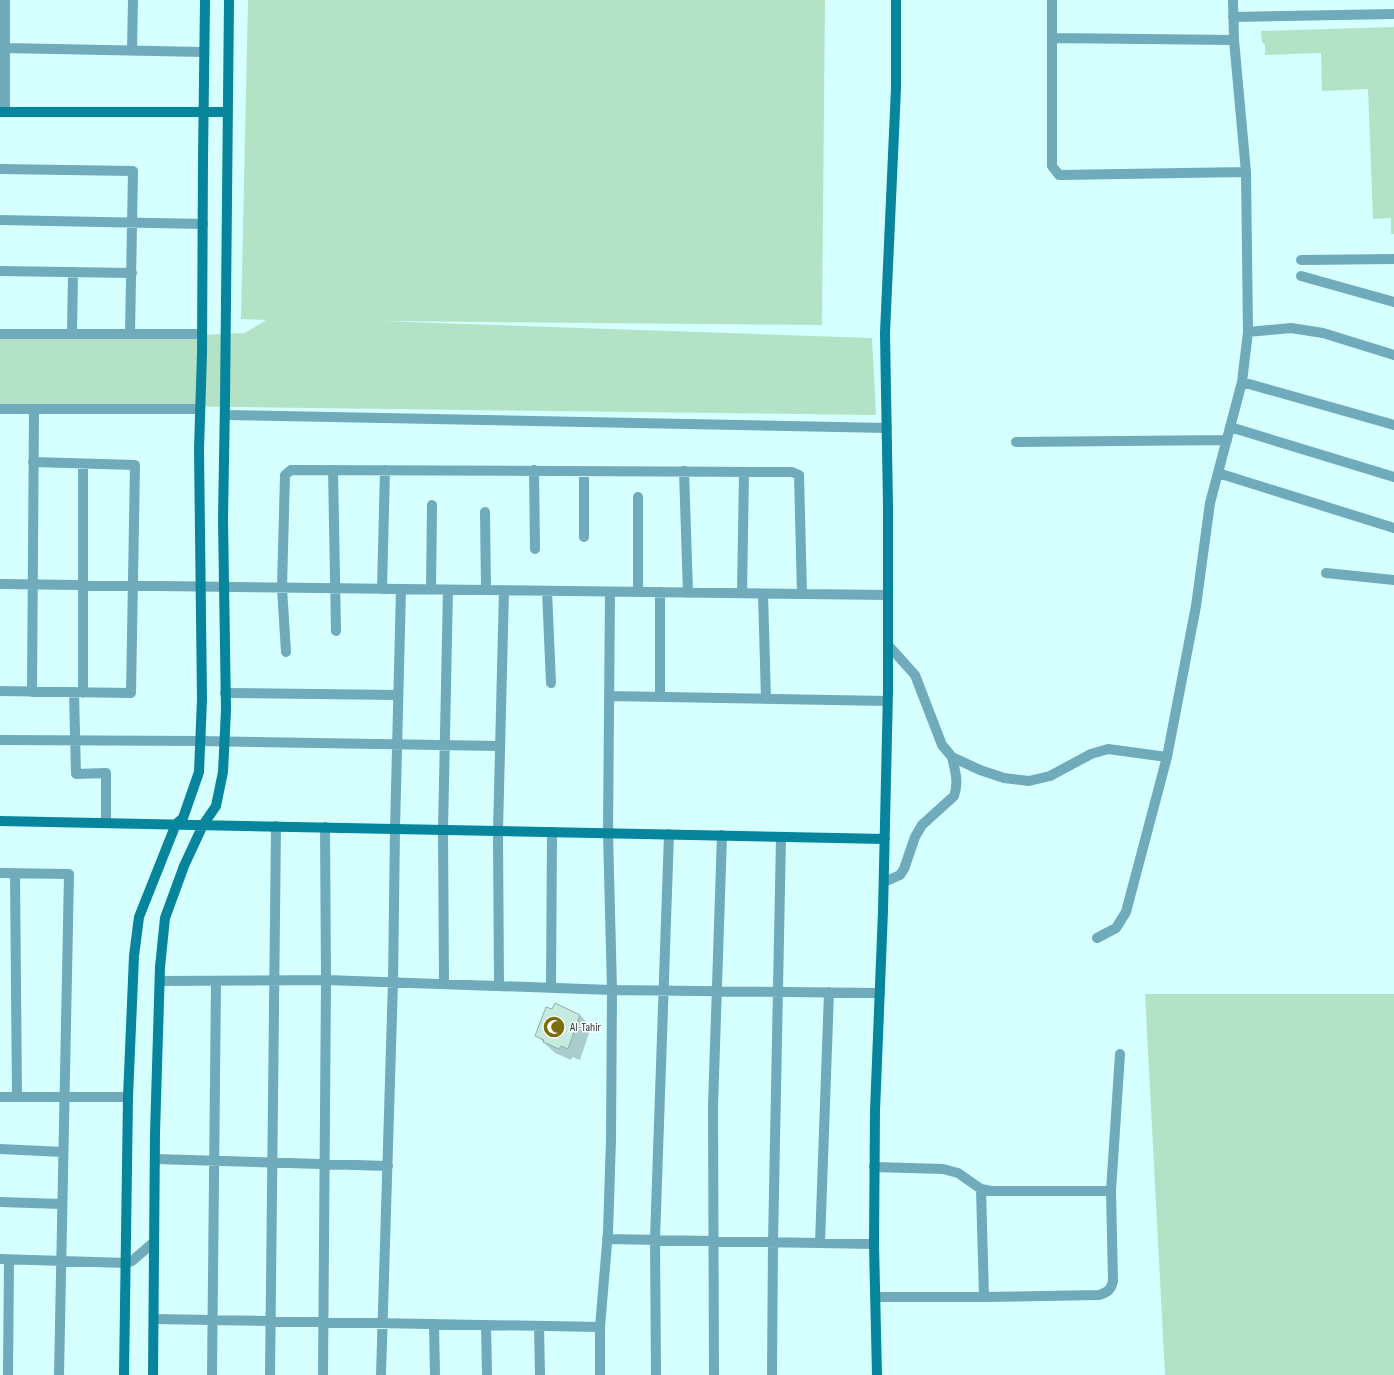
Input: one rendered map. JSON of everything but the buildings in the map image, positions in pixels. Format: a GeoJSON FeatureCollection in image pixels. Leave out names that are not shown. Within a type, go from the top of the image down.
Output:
{"type":"FeatureCollection","features":[{"type":"Feature","properties":{"kind":"main road"},"geometry":{"type":"LineString","coordinates":[[124,1375],[128,1097],[134,956],[139,917],[176,824],[183,818],[199,772],[202,699],[202,586],[199,449],[202,334],[205,0]]}},
{"type":"Feature","properties":{"kind":"main road"},"geometry":{"type":"LineString","coordinates":[[153,1375],[155,1159],[160,981],[165,918],[184,866],[203,825],[216,806],[222,772],[226,710],[222,519],[225,415],[229,0]]}},
{"type":"Feature","properties":{"kind":"main road"},"geometry":{"type":"LineString","coordinates":[[877,1375],[874,1244],[874,1111],[880,993],[885,839],[888,595],[885,332],[896,88],[896,0]]}},
{"type":"Feature","properties":{"kind":"main road"},"geometry":{"type":"LineString","coordinates":[[3,112],[228,112]]}},
{"type":"Feature","properties":{"kind":"main road"},"geometry":{"type":"LineString","coordinates":[[0,821],[885,839]]}},
{"type":"Feature","properties":{"kind":"street"},"geometry":{"type":"LineString","coordinates":[[3,112],[5,0]]}},
{"type":"Feature","properties":{"kind":"street"},"geometry":{"type":"LineString","coordinates":[[132,50],[133,0]]}},
{"type":"Feature","properties":{"kind":"street"},"geometry":{"type":"LineString","coordinates":[[1052,0],[1052,166],[1059,175],[1246,172]]}},
{"type":"Feature","properties":{"kind":"street"},"geometry":{"type":"LineString","coordinates":[[1097,938],[1116,928],[1126,912],[1167,758],[1196,606],[1210,503],[1242,382],[1248,332],[1246,172],[1234,40],[1233,0]]}},
{"type":"Feature","properties":{"kind":"street"},"geometry":{"type":"LineString","coordinates":[[1233,17],[1394,14]]}},
{"type":"Feature","properties":{"kind":"street"},"geometry":{"type":"LineString","coordinates":[[1052,38],[1234,40]]}},
{"type":"Feature","properties":{"kind":"street"},"geometry":{"type":"LineString","coordinates":[[5,48],[204,52]]}},
{"type":"Feature","properties":{"kind":"street"},"geometry":{"type":"LineString","coordinates":[[0,169],[133,171],[130,334]]}},
{"type":"Feature","properties":{"kind":"street"},"geometry":{"type":"LineString","coordinates":[[0,220],[203,224]]}},
{"type":"Feature","properties":{"kind":"street"},"geometry":{"type":"LineString","coordinates":[[1301,260],[1394,259]]}},
{"type":"Feature","properties":{"kind":"street"},"geometry":{"type":"LineString","coordinates":[[0,271],[132,273]]}},
{"type":"Feature","properties":{"kind":"street"},"geometry":{"type":"LineString","coordinates":[[72,334],[74,272]]}},
{"type":"Feature","properties":{"kind":"street"},"geometry":{"type":"LineString","coordinates":[[1301,276],[1394,302]]}},
{"type":"Feature","properties":{"kind":"street"},"geometry":{"type":"LineString","coordinates":[[1248,332],[1291,328],[1348,340],[1394,355]]}},
{"type":"Feature","properties":{"kind":"street"},"geometry":{"type":"LineString","coordinates":[[0,334],[202,334]]}},
{"type":"Feature","properties":{"kind":"street"},"geometry":{"type":"LineString","coordinates":[[1242,382],[1394,425]]}},
{"type":"Feature","properties":{"kind":"street"},"geometry":{"type":"LineString","coordinates":[[0,409],[200,409]]}},
{"type":"Feature","properties":{"kind":"street"},"geometry":{"type":"LineString","coordinates":[[32,692],[34,409]]}},
{"type":"Feature","properties":{"kind":"street"},"geometry":{"type":"LineString","coordinates":[[225,415],[887,428]]}},
{"type":"Feature","properties":{"kind":"street"},"geometry":{"type":"LineString","coordinates":[[1230,427],[1394,477]]}},
{"type":"Feature","properties":{"kind":"street"},"geometry":{"type":"LineString","coordinates":[[1016,442],[1227,440]]}},
{"type":"Feature","properties":{"kind":"street"},"geometry":{"type":"LineString","coordinates":[[0,691],[131,694],[135,465],[33,462]]}},
{"type":"Feature","properties":{"kind":"street"},"geometry":{"type":"LineString","coordinates":[[83,464],[83,585],[75,741],[76,774],[106,773],[106,823]]}},
{"type":"Feature","properties":{"kind":"street"},"geometry":{"type":"LineString","coordinates":[[286,652],[282,588],[285,475],[290,470],[792,472],[799,475],[802,594]]}},
{"type":"Feature","properties":{"kind":"street"},"geometry":{"type":"LineString","coordinates":[[333,470],[336,631]]}},
{"type":"Feature","properties":{"kind":"street"},"geometry":{"type":"LineString","coordinates":[[382,589],[385,470]]}},
{"type":"Feature","properties":{"kind":"street"},"geometry":{"type":"LineString","coordinates":[[534,470],[535,549]]}},
{"type":"Feature","properties":{"kind":"street"},"geometry":{"type":"LineString","coordinates":[[584,471],[584,537]]}},
{"type":"Feature","properties":{"kind":"street"},"geometry":{"type":"LineString","coordinates":[[684,471],[688,593]]}},
{"type":"Feature","properties":{"kind":"street"},"geometry":{"type":"LineString","coordinates":[[742,593],[744,472]]}},
{"type":"Feature","properties":{"kind":"street"},"geometry":{"type":"LineString","coordinates":[[1218,473],[1394,528]]}},
{"type":"Feature","properties":{"kind":"street"},"geometry":{"type":"LineString","coordinates":[[638,497],[638,592]]}},
{"type":"Feature","properties":{"kind":"street"},"geometry":{"type":"LineString","coordinates":[[431,589],[432,505]]}},
{"type":"Feature","properties":{"kind":"street"},"geometry":{"type":"LineString","coordinates":[[484,512],[486,590]]}},
{"type":"Feature","properties":{"kind":"street"},"geometry":{"type":"LineString","coordinates":[[1326,573],[1394,580]]}},
{"type":"Feature","properties":{"kind":"street"},"geometry":{"type":"LineString","coordinates":[[0,584],[888,595]]}},
{"type":"Feature","properties":{"kind":"street"},"geometry":{"type":"LineString","coordinates":[[381,1375],[393,982],[401,589]]}},
{"type":"Feature","properties":{"kind":"street"},"geometry":{"type":"LineString","coordinates":[[444,984],[443,830],[448,590]]}},
{"type":"Feature","properties":{"kind":"street"},"geometry":{"type":"LineString","coordinates":[[499,986],[498,831],[504,590]]}},
{"type":"Feature","properties":{"kind":"street"},"geometry":{"type":"LineString","coordinates":[[547,591],[551,683]]}},
{"type":"Feature","properties":{"kind":"street"},"geometry":{"type":"LineString","coordinates":[[600,1375],[600,1326],[608,1239],[611,1139],[612,990],[608,833],[610,592]]}},
{"type":"Feature","properties":{"kind":"street"},"geometry":{"type":"LineString","coordinates":[[660,592],[660,697]]}},
{"type":"Feature","properties":{"kind":"street"},"geometry":{"type":"LineString","coordinates":[[763,594],[766,699]]}},
{"type":"Feature","properties":{"kind":"street"},"geometry":{"type":"LineString","coordinates":[[884,882],[900,875],[904,869],[915,837],[922,825],[954,796],[957,789],[957,781],[952,758],[942,745],[915,675],[888,645]]}},
{"type":"Feature","properties":{"kind":"street"},"geometry":{"type":"LineString","coordinates":[[225,693],[398,695]]}},
{"type":"Feature","properties":{"kind":"street"},"geometry":{"type":"LineString","coordinates":[[609,696],[887,701]]}},
{"type":"Feature","properties":{"kind":"street"},"geometry":{"type":"LineString","coordinates":[[0,740],[200,741],[500,746]]}},
{"type":"Feature","properties":{"kind":"street"},"geometry":{"type":"LineString","coordinates":[[952,758],[1004,778],[1029,781],[1050,776],[1091,754],[1108,749],[1167,758]]}},
{"type":"Feature","properties":{"kind":"street"},"geometry":{"type":"LineString","coordinates":[[270,1375],[276,826]]}},
{"type":"Feature","properties":{"kind":"street"},"geometry":{"type":"LineString","coordinates":[[323,1375],[326,980],[325,827]]}},
{"type":"Feature","properties":{"kind":"street"},"geometry":{"type":"LineString","coordinates":[[551,988],[552,832]]}},
{"type":"Feature","properties":{"kind":"street"},"geometry":{"type":"LineString","coordinates":[[656,1375],[655,1239],[669,834]]}},
{"type":"Feature","properties":{"kind":"street"},"geometry":{"type":"LineString","coordinates":[[714,1375],[715,1241],[713,1106],[722,836]]}},
{"type":"Feature","properties":{"kind":"street"},"geometry":{"type":"LineString","coordinates":[[772,1375],[773,1242],[781,837]]}},
{"type":"Feature","properties":{"kind":"street"},"geometry":{"type":"LineString","coordinates":[[0,873],[69,874],[59,1375]]}},
{"type":"Feature","properties":{"kind":"street"},"geometry":{"type":"LineString","coordinates":[[15,874],[17,1097]]}},
{"type":"Feature","properties":{"kind":"street"},"geometry":{"type":"LineString","coordinates":[[160,981],[326,980],[612,990],[880,993]]}},
{"type":"Feature","properties":{"kind":"street"},"geometry":{"type":"LineString","coordinates":[[212,1375],[216,981]]}},
{"type":"Feature","properties":{"kind":"street"},"geometry":{"type":"LineString","coordinates":[[820,1243],[829,992]]}},
{"type":"Feature","properties":{"kind":"street"},"geometry":{"type":"LineString","coordinates":[[875,1297],[1099,1295],[1106,1293],[1111,1289],[1113,1281],[1111,1191],[1120,1054]]}},
{"type":"Feature","properties":{"kind":"street"},"geometry":{"type":"LineString","coordinates":[[0,1097],[128,1097]]}},
{"type":"Feature","properties":{"kind":"street"},"geometry":{"type":"LineString","coordinates":[[0,1149],[63,1152]]}},
{"type":"Feature","properties":{"kind":"street"},"geometry":{"type":"LineString","coordinates":[[155,1159],[388,1166]]}},
{"type":"Feature","properties":{"kind":"street"},"geometry":{"type":"LineString","coordinates":[[874,1167],[943,1169],[958,1173],[981,1189],[991,1191],[1111,1191]]}},
{"type":"Feature","properties":{"kind":"street"},"geometry":{"type":"LineString","coordinates":[[981,1189],[984,1297]]}},
{"type":"Feature","properties":{"kind":"street"},"geometry":{"type":"LineString","coordinates":[[0,1202],[62,1204]]}},
{"type":"Feature","properties":{"kind":"street"},"geometry":{"type":"LineString","coordinates":[[608,1239],[874,1244]]}},
{"type":"Feature","properties":{"kind":"street"},"geometry":{"type":"LineString","coordinates":[[8,1375],[5,1259],[126,1262],[132,1260],[154,1242]]}},
{"type":"Feature","properties":{"kind":"street"},"geometry":{"type":"LineString","coordinates":[[154,1319],[600,1326]]}},
{"type":"Feature","properties":{"kind":"street"},"geometry":{"type":"LineString","coordinates":[[434,1324],[435,1375]]}},
{"type":"Feature","properties":{"kind":"street"},"geometry":{"type":"LineString","coordinates":[[486,1325],[487,1375]]}},
{"type":"Feature","properties":{"kind":"street"},"geometry":{"type":"LineString","coordinates":[[539,1326],[540,1375]]}},
{"type":"Feature","properties":{"kind":"green space"},"geometry":{"type":"Polygon","coordinates":[[[248,0],[825,0],[822,325],[379,321],[872,338],[876,415],[0,404],[0,337],[131,338],[245,333],[266,320],[241,319],[248,0]]]}},
{"type":"Feature","properties":{"kind":"green space"},"geometry":{"type":"Polygon","coordinates":[[[1394,27],[1394,234],[1391,234],[1391,218],[1373,219],[1368,89],[1322,91],[1321,53],[1265,55],[1265,44],[1262,43],[1261,31],[1394,27]]]}},
{"type":"Feature","properties":{"kind":"green space"},"geometry":{"type":"Polygon","coordinates":[[[1145,994],[1394,994],[1394,1375],[1165,1375],[1145,994]]]}},
{"type":"Feature","properties":{"kind":"place","name":"Al-Tahir"},"geometry":{"type":"Point","coordinates":[554,1027]}}]}
